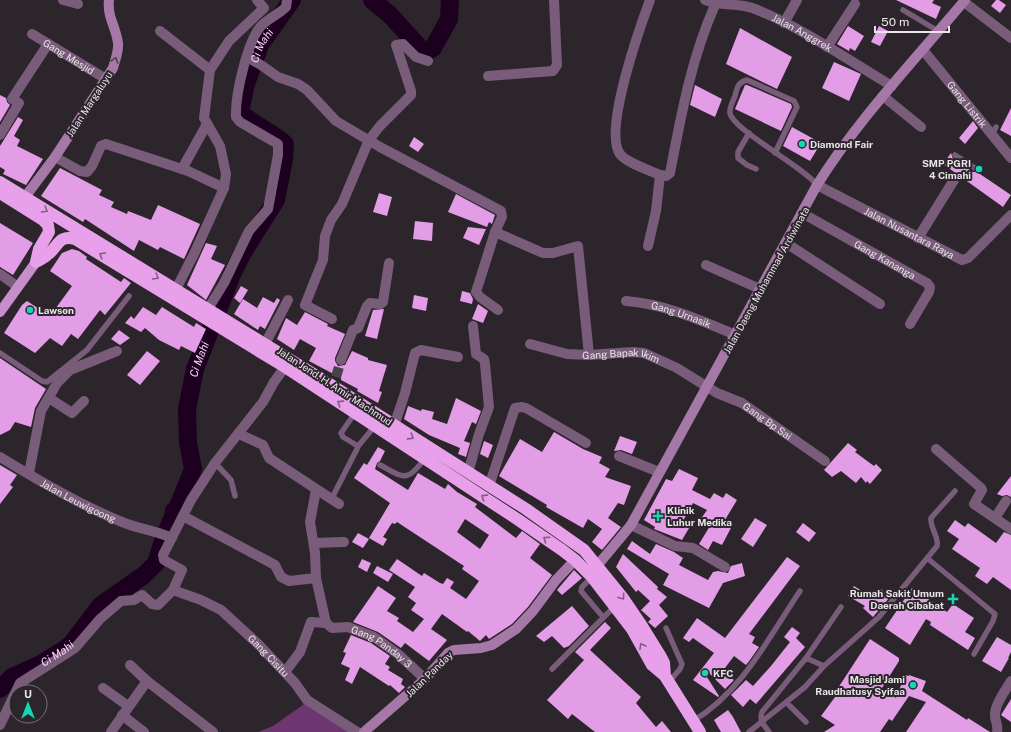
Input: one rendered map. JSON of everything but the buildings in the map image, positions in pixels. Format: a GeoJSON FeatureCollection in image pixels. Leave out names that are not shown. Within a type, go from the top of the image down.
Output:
{"type":"FeatureCollection","features":[{"type":"Feature","properties":{"kind":"highway","name":"Jalan Jend. H. Amir Machmud"},"geometry":{"type":"LineString","coordinates":[[0,182],[176,289],[285,367],[517,519],[575,560],[591,576],[615,606],[632,630],[652,665],[667,679],[700,732]]}},
{"type":"Feature","properties":{"kind":"highway"},"geometry":{"type":"LineString","coordinates":[[0,194],[43,220],[48,225],[49,232],[39,248],[36,262]]}},
{"type":"Feature","properties":{"kind":"highway","name":"Jalan Jend. H. Amir Machmud"},"geometry":{"type":"LineString","coordinates":[[36,262],[48,255],[56,244],[62,239],[75,239],[209,313]]}},
{"type":"Feature","properties":{"kind":"highway","name":"Jalan Jend. H. Amir Machmud"},"geometry":{"type":"LineString","coordinates":[[224,324],[334,381],[394,426],[526,509],[584,550],[623,598],[647,634],[664,663],[667,679]]}},
{"type":"Feature","properties":{"kind":"main road","name":"Jalan Margaluyu"},"geometry":{"type":"LineString","coordinates":[[25,197],[55,157],[113,68],[117,56],[118,43],[108,13],[110,0]]}},
{"type":"Feature","properties":{"kind":"main road","name":"Jalan Daeng Muhammad Ardiwinata"},"geometry":{"type":"LineString","coordinates":[[591,576],[631,525],[817,185],[851,135],[964,1]]}},
{"type":"Feature","properties":{"kind":"main road"},"geometry":{"type":"LineString","coordinates":[[0,312],[36,262]]}},
{"type":"Feature","properties":{"kind":"main road","name":"Jalan Panday"},"geometry":{"type":"LineString","coordinates":[[364,732],[425,679],[448,653],[454,650],[481,648],[492,645],[516,629],[533,611],[556,580],[575,560]]}},
{"type":"Feature","properties":{"kind":"street"},"geometry":{"type":"LineString","coordinates":[[63,0],[78,4]]}},
{"type":"Feature","properties":{"kind":"street"},"geometry":{"type":"LineString","coordinates":[[257,0],[271,17]]}},
{"type":"Feature","properties":{"kind":"street"},"geometry":{"type":"LineString","coordinates":[[209,313],[249,231],[268,209],[278,155],[278,144],[240,122],[236,118],[242,72],[249,58],[258,31],[271,17],[286,7],[287,0]]}},
{"type":"Feature","properties":{"kind":"street"},"geometry":{"type":"LineString","coordinates":[[488,76],[553,72],[557,65],[554,0]]}},
{"type":"Feature","properties":{"kind":"street"},"geometry":{"type":"LineString","coordinates":[[650,0],[634,44],[617,111],[617,148],[623,157],[660,176],[666,176],[670,173],[694,60],[703,31],[715,5]]}},
{"type":"Feature","properties":{"kind":"street","name":"Jalan Anggrek"},"geometry":{"type":"LineString","coordinates":[[705,0],[715,5],[754,8],[784,23],[892,86]]}},
{"type":"Feature","properties":{"kind":"street"},"geometry":{"type":"LineString","coordinates":[[784,23],[798,0]]}},
{"type":"Feature","properties":{"kind":"street"},"geometry":{"type":"LineString","coordinates":[[964,1],[1011,38]]}},
{"type":"Feature","properties":{"kind":"street"},"geometry":{"type":"LineString","coordinates":[[826,47],[855,4]]}},
{"type":"Feature","properties":{"kind":"street"},"geometry":{"type":"LineString","coordinates":[[176,289],[194,254],[224,188],[226,174],[220,146],[218,140],[204,118],[210,70],[229,41],[264,8]]}},
{"type":"Feature","properties":{"kind":"street"},"geometry":{"type":"LineString","coordinates":[[160,31],[210,70]]}},
{"type":"Feature","properties":{"kind":"street","name":"Gang Mesjid"},"geometry":{"type":"LineString","coordinates":[[32,34],[106,79]]}},
{"type":"Feature","properties":{"kind":"street"},"geometry":{"type":"LineString","coordinates":[[0,135],[19,104],[12,99],[48,44]]}},
{"type":"Feature","properties":{"kind":"street"},"geometry":{"type":"LineString","coordinates":[[332,319],[305,305],[322,260],[324,236],[331,220],[342,204],[368,140],[411,95],[396,45],[403,44],[416,57],[428,61]]}},
{"type":"Feature","properties":{"kind":"street","name":"Gang Listrik"},"geometry":{"type":"LineString","coordinates":[[923,50],[994,131],[1011,158]]}},
{"type":"Feature","properties":{"kind":"street"},"geometry":{"type":"LineString","coordinates":[[249,58],[278,77],[298,84],[307,90],[336,121],[368,140],[501,211],[502,217],[495,232],[476,292],[480,298],[498,310]]}},
{"type":"Feature","properties":{"kind":"street"},"geometry":{"type":"LineString","coordinates":[[883,96],[921,127]]}},
{"type":"Feature","properties":{"kind":"street"},"geometry":{"type":"LineString","coordinates":[[182,169],[207,124]]}},
{"type":"Feature","properties":{"kind":"street"},"geometry":{"type":"LineString","coordinates":[[55,157],[80,171],[87,172],[92,166],[101,146],[106,144],[182,169],[224,188]]}},
{"type":"Feature","properties":{"kind":"street"},"geometry":{"type":"LineString","coordinates":[[648,246],[656,211],[660,176]]}},
{"type":"Feature","properties":{"kind":"street"},"geometry":{"type":"LineString","coordinates":[[918,238],[956,178]]}},
{"type":"Feature","properties":{"kind":"street","name":"Jalan Nusantara Raya"},"geometry":{"type":"LineString","coordinates":[[817,185],[918,238],[964,260],[1011,215]]}},
{"type":"Feature","properties":{"kind":"street","name":"Gang Kananga"},"geometry":{"type":"LineString","coordinates":[[802,214],[927,283],[930,287],[929,292],[910,324]]}},
{"type":"Feature","properties":{"kind":"street"},"geometry":{"type":"LineString","coordinates":[[495,232],[543,253],[553,253],[578,246],[589,356]]}},
{"type":"Feature","properties":{"kind":"street"},"geometry":{"type":"LineString","coordinates":[[786,243],[880,304]]}},
{"type":"Feature","properties":{"kind":"street"},"geometry":{"type":"LineString","coordinates":[[341,360],[353,330],[358,328],[367,306],[370,303],[380,304],[383,302],[389,263]]}},
{"type":"Feature","properties":{"kind":"street"},"geometry":{"type":"LineString","coordinates":[[706,265],[760,289]]}},
{"type":"Feature","properties":{"kind":"street"},"geometry":{"type":"LineString","coordinates":[[0,274],[18,287]]}},
{"type":"Feature","properties":{"kind":"street"},"geometry":{"type":"LineString","coordinates":[[265,344],[288,300]]}},
{"type":"Feature","properties":{"kind":"street","name":"Gang Urnasik"},"geometry":{"type":"LineString","coordinates":[[626,301],[649,303],[666,308],[736,335]]}},
{"type":"Feature","properties":{"kind":"street"},"geometry":{"type":"LineString","coordinates":[[468,473],[478,434],[489,407],[485,364],[484,359],[476,354],[473,326]]}},
{"type":"Feature","properties":{"kind":"street","name":"Gang Bapak Ikim"},"geometry":{"type":"LineString","coordinates":[[530,344],[567,354],[589,356],[633,352],[644,353],[677,368],[706,387]]}},
{"type":"Feature","properties":{"kind":"street"},"geometry":{"type":"LineString","coordinates":[[394,426],[405,393],[415,353],[421,350],[458,357]]}},
{"type":"Feature","properties":{"kind":"street"},"geometry":{"type":"LineString","coordinates":[[29,473],[41,411],[57,383],[70,370],[117,351]]}},
{"type":"Feature","properties":{"kind":"street"},"geometry":{"type":"LineString","coordinates":[[0,726],[17,686],[75,648],[100,619],[121,601],[134,600],[142,595],[152,604],[158,605],[173,590],[182,571],[181,568],[164,560],[163,558],[167,536],[183,516],[214,463],[264,402],[274,382],[285,367]]}},
{"type":"Feature","properties":{"kind":"street","name":"Gang Bp Sai"},"geometry":{"type":"LineString","coordinates":[[706,387],[730,400],[742,403],[825,461]]}},
{"type":"Feature","properties":{"kind":"street"},"geometry":{"type":"LineString","coordinates":[[49,398],[72,413],[84,402]]}},
{"type":"Feature","properties":{"kind":"street"},"geometry":{"type":"LineString","coordinates":[[489,486],[515,408],[526,408],[586,443]]}},
{"type":"Feature","properties":{"kind":"street"},"geometry":{"type":"LineString","coordinates":[[239,434],[263,445],[269,458],[335,502]]}},
{"type":"Feature","properties":{"kind":"street"},"geometry":{"type":"LineString","coordinates":[[936,449],[981,488],[982,490],[973,503],[1011,530]]}},
{"type":"Feature","properties":{"kind":"street"},"geometry":{"type":"LineString","coordinates":[[619,456],[659,472]]}},
{"type":"Feature","properties":{"kind":"street","name":"Jalan Leuwigoong"},"geometry":{"type":"LineString","coordinates":[[0,457],[65,495],[98,511],[143,530],[167,536]]}},
{"type":"Feature","properties":{"kind":"street"},"geometry":{"type":"LineString","coordinates":[[316,490],[310,522],[314,543],[316,578],[322,614],[329,625]]}},
{"type":"Feature","properties":{"kind":"street"},"geometry":{"type":"LineString","coordinates":[[995,518],[1006,501]]}},
{"type":"Feature","properties":{"kind":"street"},"geometry":{"type":"LineString","coordinates":[[183,516],[275,565],[284,580],[289,581],[316,578]]}},
{"type":"Feature","properties":{"kind":"street"},"geometry":{"type":"LineString","coordinates":[[631,525],[675,546],[693,548],[725,567]]}},
{"type":"Feature","properties":{"kind":"street"},"geometry":{"type":"LineString","coordinates":[[314,543],[344,542]]}},
{"type":"Feature","properties":{"kind":"street","name":"Jalan Panday"},"geometry":{"type":"LineString","coordinates":[[575,560],[584,550]]}},
{"type":"Feature","properties":{"kind":"street","name":"Gang Cisitu"},"geometry":{"type":"LineString","coordinates":[[173,590],[201,600],[221,610],[258,644],[285,672],[307,700],[357,732]]}},
{"type":"Feature","properties":{"kind":"street","name":"Gang Panday 3"},"geometry":{"type":"LineString","coordinates":[[285,672],[300,652],[311,622],[348,627],[374,637],[398,654],[425,679]]}},
{"type":"Feature","properties":{"kind":"street"},"geometry":{"type":"LineString","coordinates":[[130,665],[147,681],[214,732]]}},
{"type":"Feature","properties":{"kind":"street"},"geometry":{"type":"LineString","coordinates":[[111,732],[147,681]]}},
{"type":"Feature","properties":{"kind":"street"},"geometry":{"type":"LineString","coordinates":[[997,732],[998,725],[995,718],[996,708],[1011,681]]}},
{"type":"Feature","properties":{"kind":"street"},"geometry":{"type":"LineString","coordinates":[[103,688],[128,706]]}},
{"type":"Feature","properties":{"kind":"street"},"geometry":{"type":"LineString","coordinates":[[122,715],[144,732]]}},
{"type":"Feature","properties":{"kind":"lane"},"geometry":{"type":"LineString","coordinates":[[904,10],[938,31]]}},
{"type":"Feature","properties":{"kind":"lane"},"geometry":{"type":"LineString","coordinates":[[775,153],[797,106],[794,101],[747,80],[742,81],[738,86],[730,114],[733,120],[775,153],[812,178],[817,185]]}},
{"type":"Feature","properties":{"kind":"lane"},"geometry":{"type":"LineString","coordinates":[[749,133],[738,152],[738,158],[747,165],[756,169]]}},
{"type":"Feature","properties":{"kind":"lane"},"geometry":{"type":"LineString","coordinates":[[955,155],[974,168]]}},
{"type":"Feature","properties":{"kind":"lane"},"geometry":{"type":"LineString","coordinates":[[0,353],[42,381],[47,382],[87,350],[129,296]]}},
{"type":"Feature","properties":{"kind":"lane"},"geometry":{"type":"LineString","coordinates":[[355,412],[340,435],[356,445],[359,445]]}},
{"type":"Feature","properties":{"kind":"lane"},"geometry":{"type":"LineString","coordinates":[[335,502],[359,445],[375,426]]}},
{"type":"Feature","properties":{"kind":"lane"},"geometry":{"type":"LineString","coordinates":[[380,465],[400,475],[407,476],[414,473],[425,458]]}},
{"type":"Feature","properties":{"kind":"lane"},"geometry":{"type":"LineString","coordinates":[[214,463],[231,480],[235,496]]}},
{"type":"Feature","properties":{"kind":"lane"},"geometry":{"type":"LineString","coordinates":[[749,732],[805,687],[824,666],[879,617],[937,546],[938,542],[930,522],[931,518],[955,491]]}},
{"type":"Feature","properties":{"kind":"lane"},"geometry":{"type":"LineString","coordinates":[[927,558],[995,614],[993,621],[974,654]]}},
{"type":"Feature","properties":{"kind":"lane"},"geometry":{"type":"LineString","coordinates":[[591,576],[582,587],[581,591],[603,617]]}},
{"type":"Feature","properties":{"kind":"lane"},"geometry":{"type":"LineString","coordinates":[[693,721],[709,711],[746,672],[800,591]]}},
{"type":"Feature","properties":{"kind":"lane"},"geometry":{"type":"LineString","coordinates":[[552,669],[615,606]]}},
{"type":"Feature","properties":{"kind":"lane"},"geometry":{"type":"LineString","coordinates":[[769,732],[761,722],[760,718],[762,712],[806,658],[841,607]]}},
{"type":"Feature","properties":{"kind":"lane"},"geometry":{"type":"LineString","coordinates":[[666,628],[682,664],[680,669],[667,679]]}},
{"type":"Feature","properties":{"kind":"lane"},"geometry":{"type":"LineString","coordinates":[[806,658],[824,666]]}},
{"type":"Feature","properties":{"kind":"lane"},"geometry":{"type":"LineString","coordinates":[[786,702],[806,722]]}},
{"type":"Feature","properties":{"kind":"shaded area"},"geometry":{"type":"Polygon","coordinates":[[[307,702],[354,732],[258,732],[273,726],[307,702]]]}},
{"type":"Feature","properties":{"kind":"waterway","name":"Ci Mahi"},"geometry":{"type":"LineString","coordinates":[[0,689],[12,677],[41,664],[65,649],[72,643],[101,605],[144,575],[156,563],[174,511],[177,509],[193,469],[188,442],[187,409],[195,369],[233,272],[242,254],[276,200],[284,159],[285,144],[240,112],[246,84],[260,45],[292,0]]}},
{"type":"Feature","properties":{"kind":"waterway","name":"Ci Mahi"},"geometry":{"type":"LineString","coordinates":[[372,0],[390,15],[422,50],[428,51],[433,48],[449,19],[450,0]]}},
{"type":"Feature","properties":{"kind":"tunnel"},"geometry":{"type":"LineString","coordinates":[[336,377],[341,360]]}},
{"type":"Feature","properties":{"kind":"place","name":"Diamond Fair"},"geometry":{"type":"Point","coordinates":[802,144]}},
{"type":"Feature","properties":{"kind":"place","name":"SMP PGRI 4 Cimahi"},"geometry":{"type":"Point","coordinates":[979,169]}},
{"type":"Feature","properties":{"kind":"place","name":"Lawson"},"geometry":{"type":"Point","coordinates":[30,310]}},
{"type":"Feature","properties":{"kind":"place","name":"Klinik Luhur Medika"},"geometry":{"type":"Point","coordinates":[658,516]}},
{"type":"Feature","properties":{"kind":"place","name":"Rumah Sakit Umum Daerah Cibabat"},"geometry":{"type":"Point","coordinates":[953,599]}},
{"type":"Feature","properties":{"kind":"place","name":"KFC"},"geometry":{"type":"Point","coordinates":[705,673]}},
{"type":"Feature","properties":{"kind":"place","name":"Masjid Jami Raudhatusy Syifaa"},"geometry":{"type":"Point","coordinates":[913,685]}}]}
